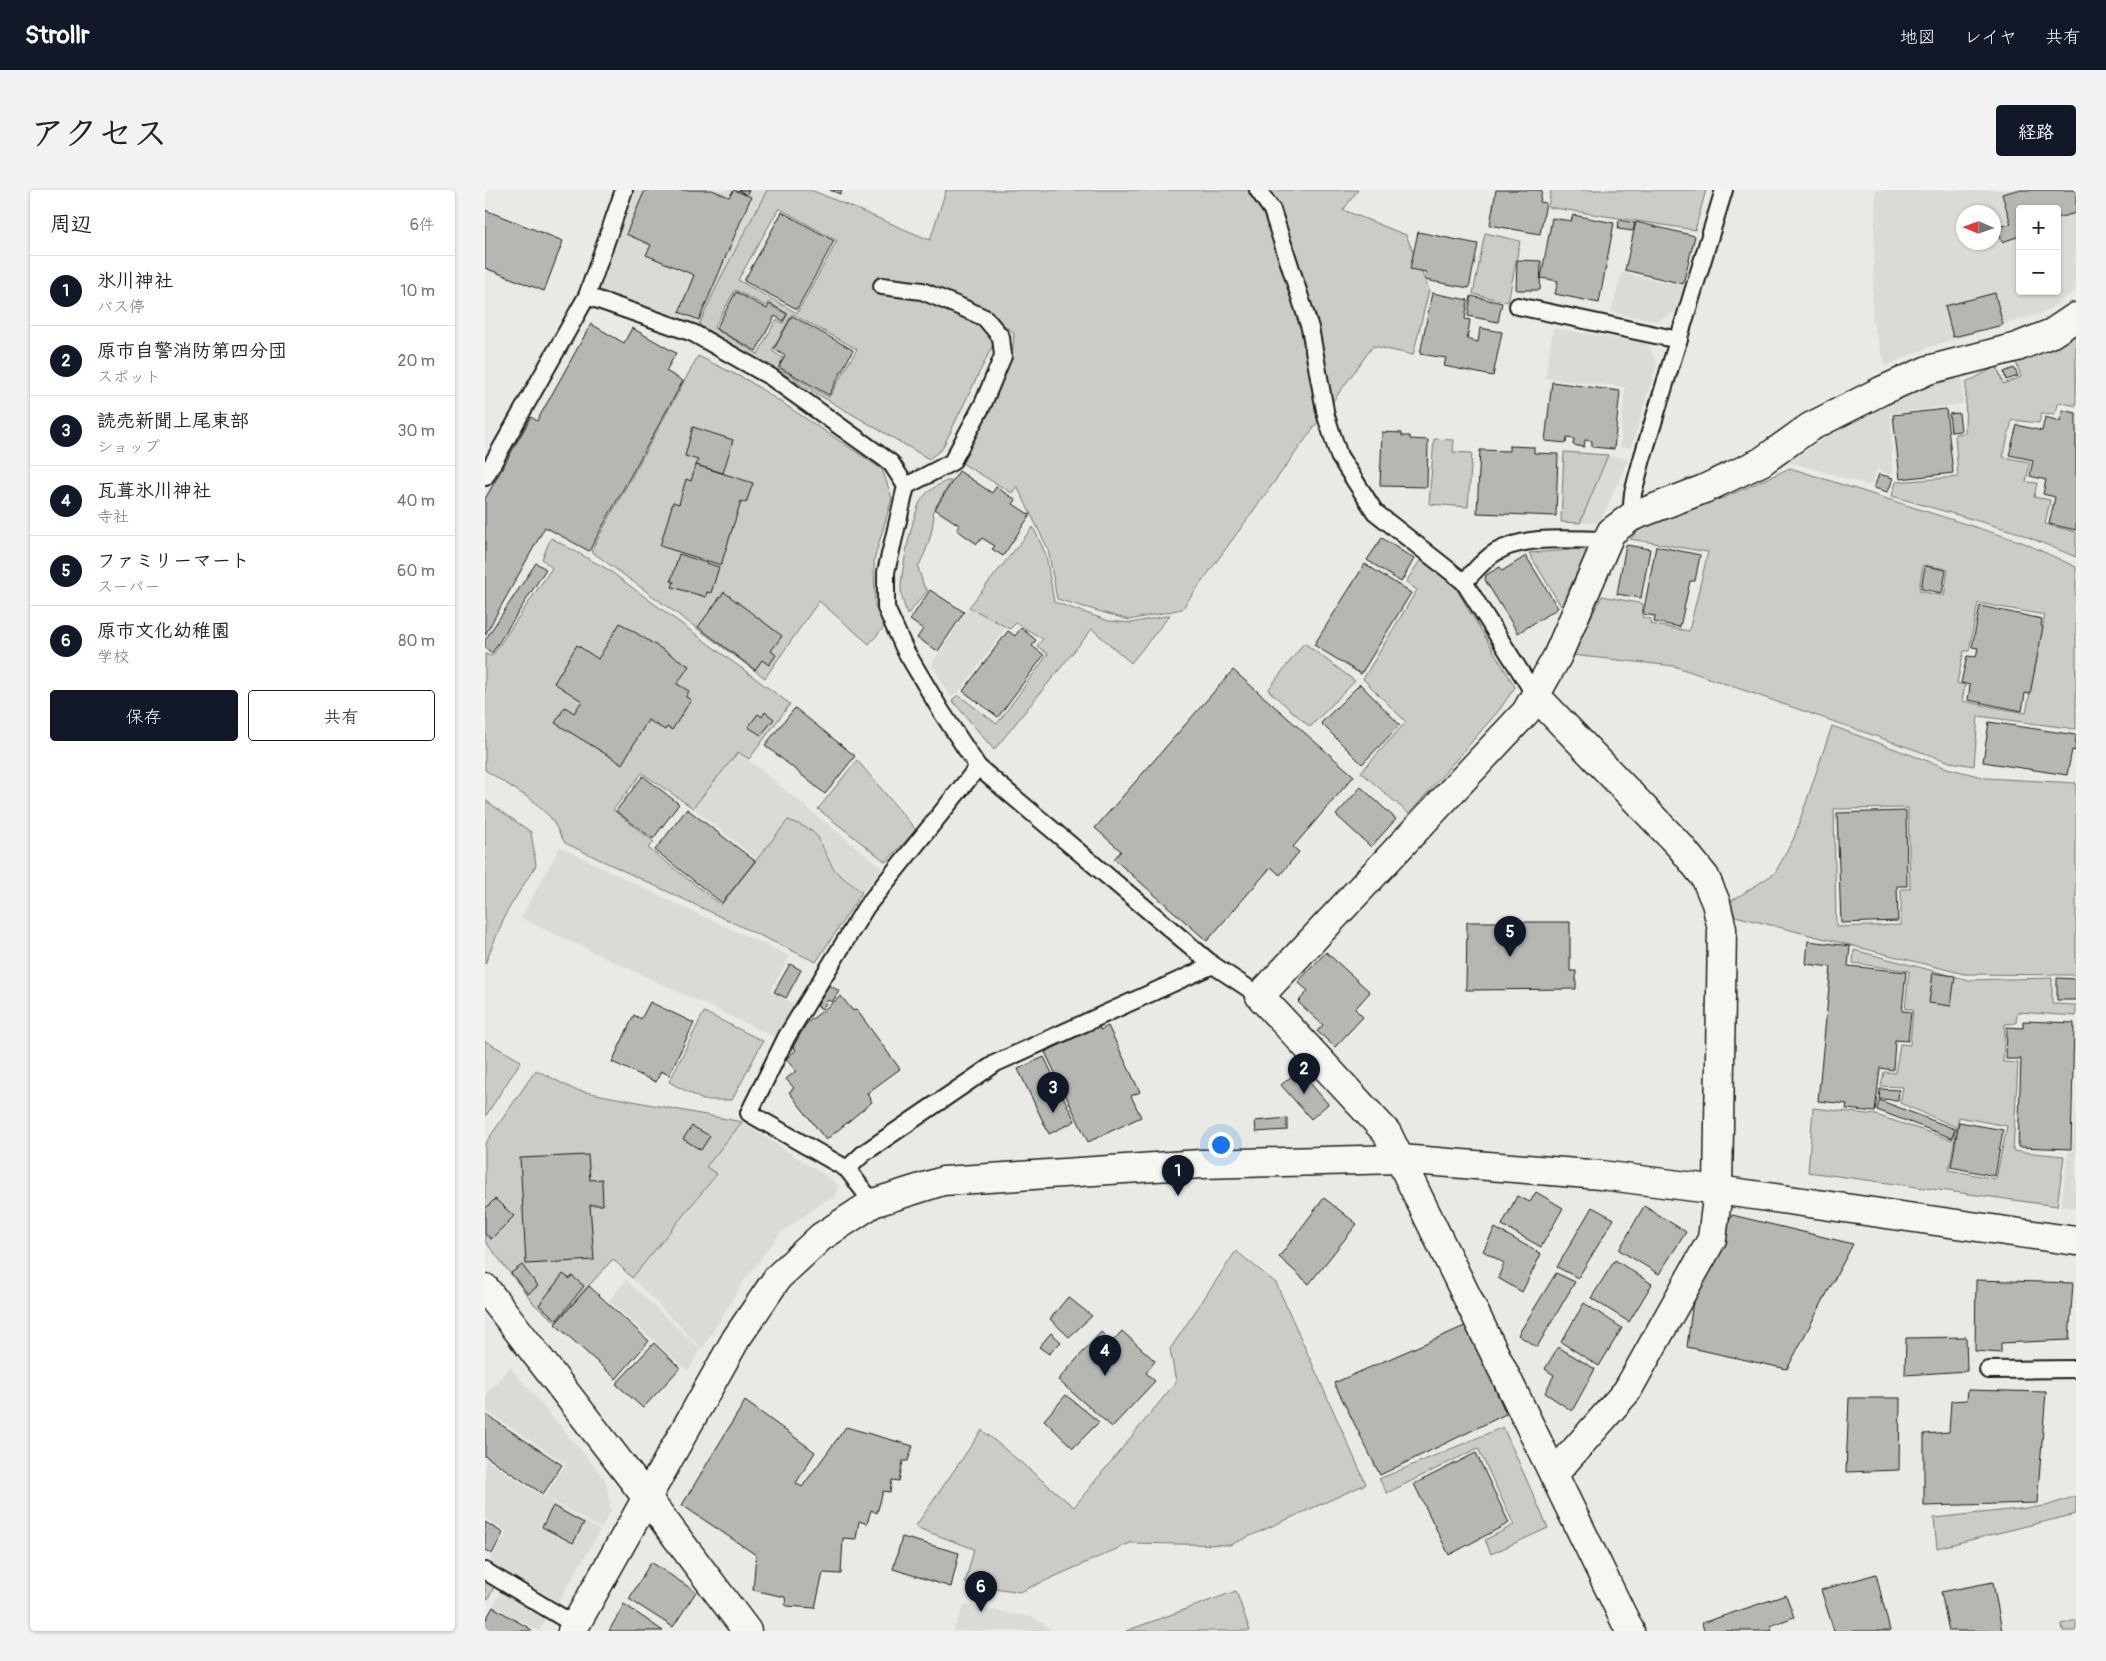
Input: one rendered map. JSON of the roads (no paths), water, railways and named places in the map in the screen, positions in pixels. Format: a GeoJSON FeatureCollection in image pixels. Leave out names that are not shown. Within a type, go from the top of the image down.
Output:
{"type":"FeatureCollection","features":[{"type":"Feature","properties":{"kind":"street"},"geometry":{"type":"LineString","coordinates":[[1630,1631],[1387,1133],[1260,996],[1526,712],[1557,657],[1611,532],[1631,517],[1704,489],[1761,462],[1810,427],[1881,391],[1928,370],[2017,347],[2052,334],[2076,317]]}},
{"type":"Feature","properties":{"kind":"street"},"geometry":{"type":"LineString","coordinates":[[1535,695],[1680,846],[1705,877],[1716,904],[1722,930],[1718,1190],[1711,1239],[1627,1391],[1554,1474]]}},
{"type":"Feature","properties":{"kind":"street"},"geometry":{"type":"LineString","coordinates":[[574,1628],[736,1339],[778,1277],[821,1237],[873,1203],[943,1181],[1201,1164],[1400,1160],[1601,1176],[1718,1190],[2076,1240]]}},
{"type":"Feature","properties":{"kind":"street"},"geometry":{"type":"LineString","coordinates":[[485,1288],[747,1631]]}},
{"type":"Feature","properties":{"kind":"lane"},"geometry":{"type":"LineString","coordinates":[[485,476],[587,296],[624,190]]}},
{"type":"Feature","properties":{"kind":"lane"},"geometry":{"type":"LineString","coordinates":[[1258,190],[1272,210],[1310,328],[1326,416],[1339,456],[1375,512],[1464,582],[1535,695]]}},
{"type":"Feature","properties":{"kind":"lane"},"geometry":{"type":"LineString","coordinates":[[1631,517],[1633,493],[1724,190]]}},
{"type":"Feature","properties":{"kind":"lane"},"geometry":{"type":"LineString","coordinates":[[882,286],[922,291],[961,307],[985,318],[1001,337],[1003,356],[983,404],[952,462],[906,486]]}},
{"type":"Feature","properties":{"kind":"lane"},"geometry":{"type":"LineString","coordinates":[[587,296],[693,333],[771,377],[891,464],[906,486],[886,572],[885,608],[905,650],[941,712],[978,767],[1213,965],[1260,996]]}},
{"type":"Feature","properties":{"kind":"lane"},"geometry":{"type":"LineString","coordinates":[[1518,306],[1679,340]]}},
{"type":"Feature","properties":{"kind":"lane"},"geometry":{"type":"LineString","coordinates":[[1464,582],[1494,553],[1514,544],[1550,540],[1608,540]]}},
{"type":"Feature","properties":{"kind":"lane"},"geometry":{"type":"LineString","coordinates":[[873,1203],[847,1169],[749,1113],[787,1036],[866,908],[978,767]]}},
{"type":"Feature","properties":{"kind":"lane"},"geometry":{"type":"LineString","coordinates":[[847,1169],[864,1153],[996,1063],[1213,965]]}},
{"type":"Feature","properties":{"kind":"lane"},"geometry":{"type":"LineString","coordinates":[[1988,1370],[2076,1369]]}},
{"type":"Feature","properties":{"kind":"lane"},"geometry":{"type":"LineString","coordinates":[[485,1571],[574,1628]]}},
{"type":"Feature","properties":{"kind":"place","name":"ファミリーマート"},"geometry":{"type":"Point","coordinates":[1510,957]}},
{"type":"Feature","properties":{"kind":"place","name":"原市自警消防第四分団"},"geometry":{"type":"Point","coordinates":[1304,1094]}},
{"type":"Feature","properties":{"kind":"place","name":"読売新聞上尾東部"},"geometry":{"type":"Point","coordinates":[1053,1113]}},
{"type":"Feature","properties":{"kind":"place","name":"氷川神社"},"geometry":{"type":"Point","coordinates":[1178,1196]}},
{"type":"Feature","properties":{"kind":"place","name":"瓦葺氷川神社"},"geometry":{"type":"Point","coordinates":[1105,1376]}},
{"type":"Feature","properties":{"kind":"place","name":"原市文化幼稚園"},"geometry":{"type":"Point","coordinates":[981,1612]}}]}
